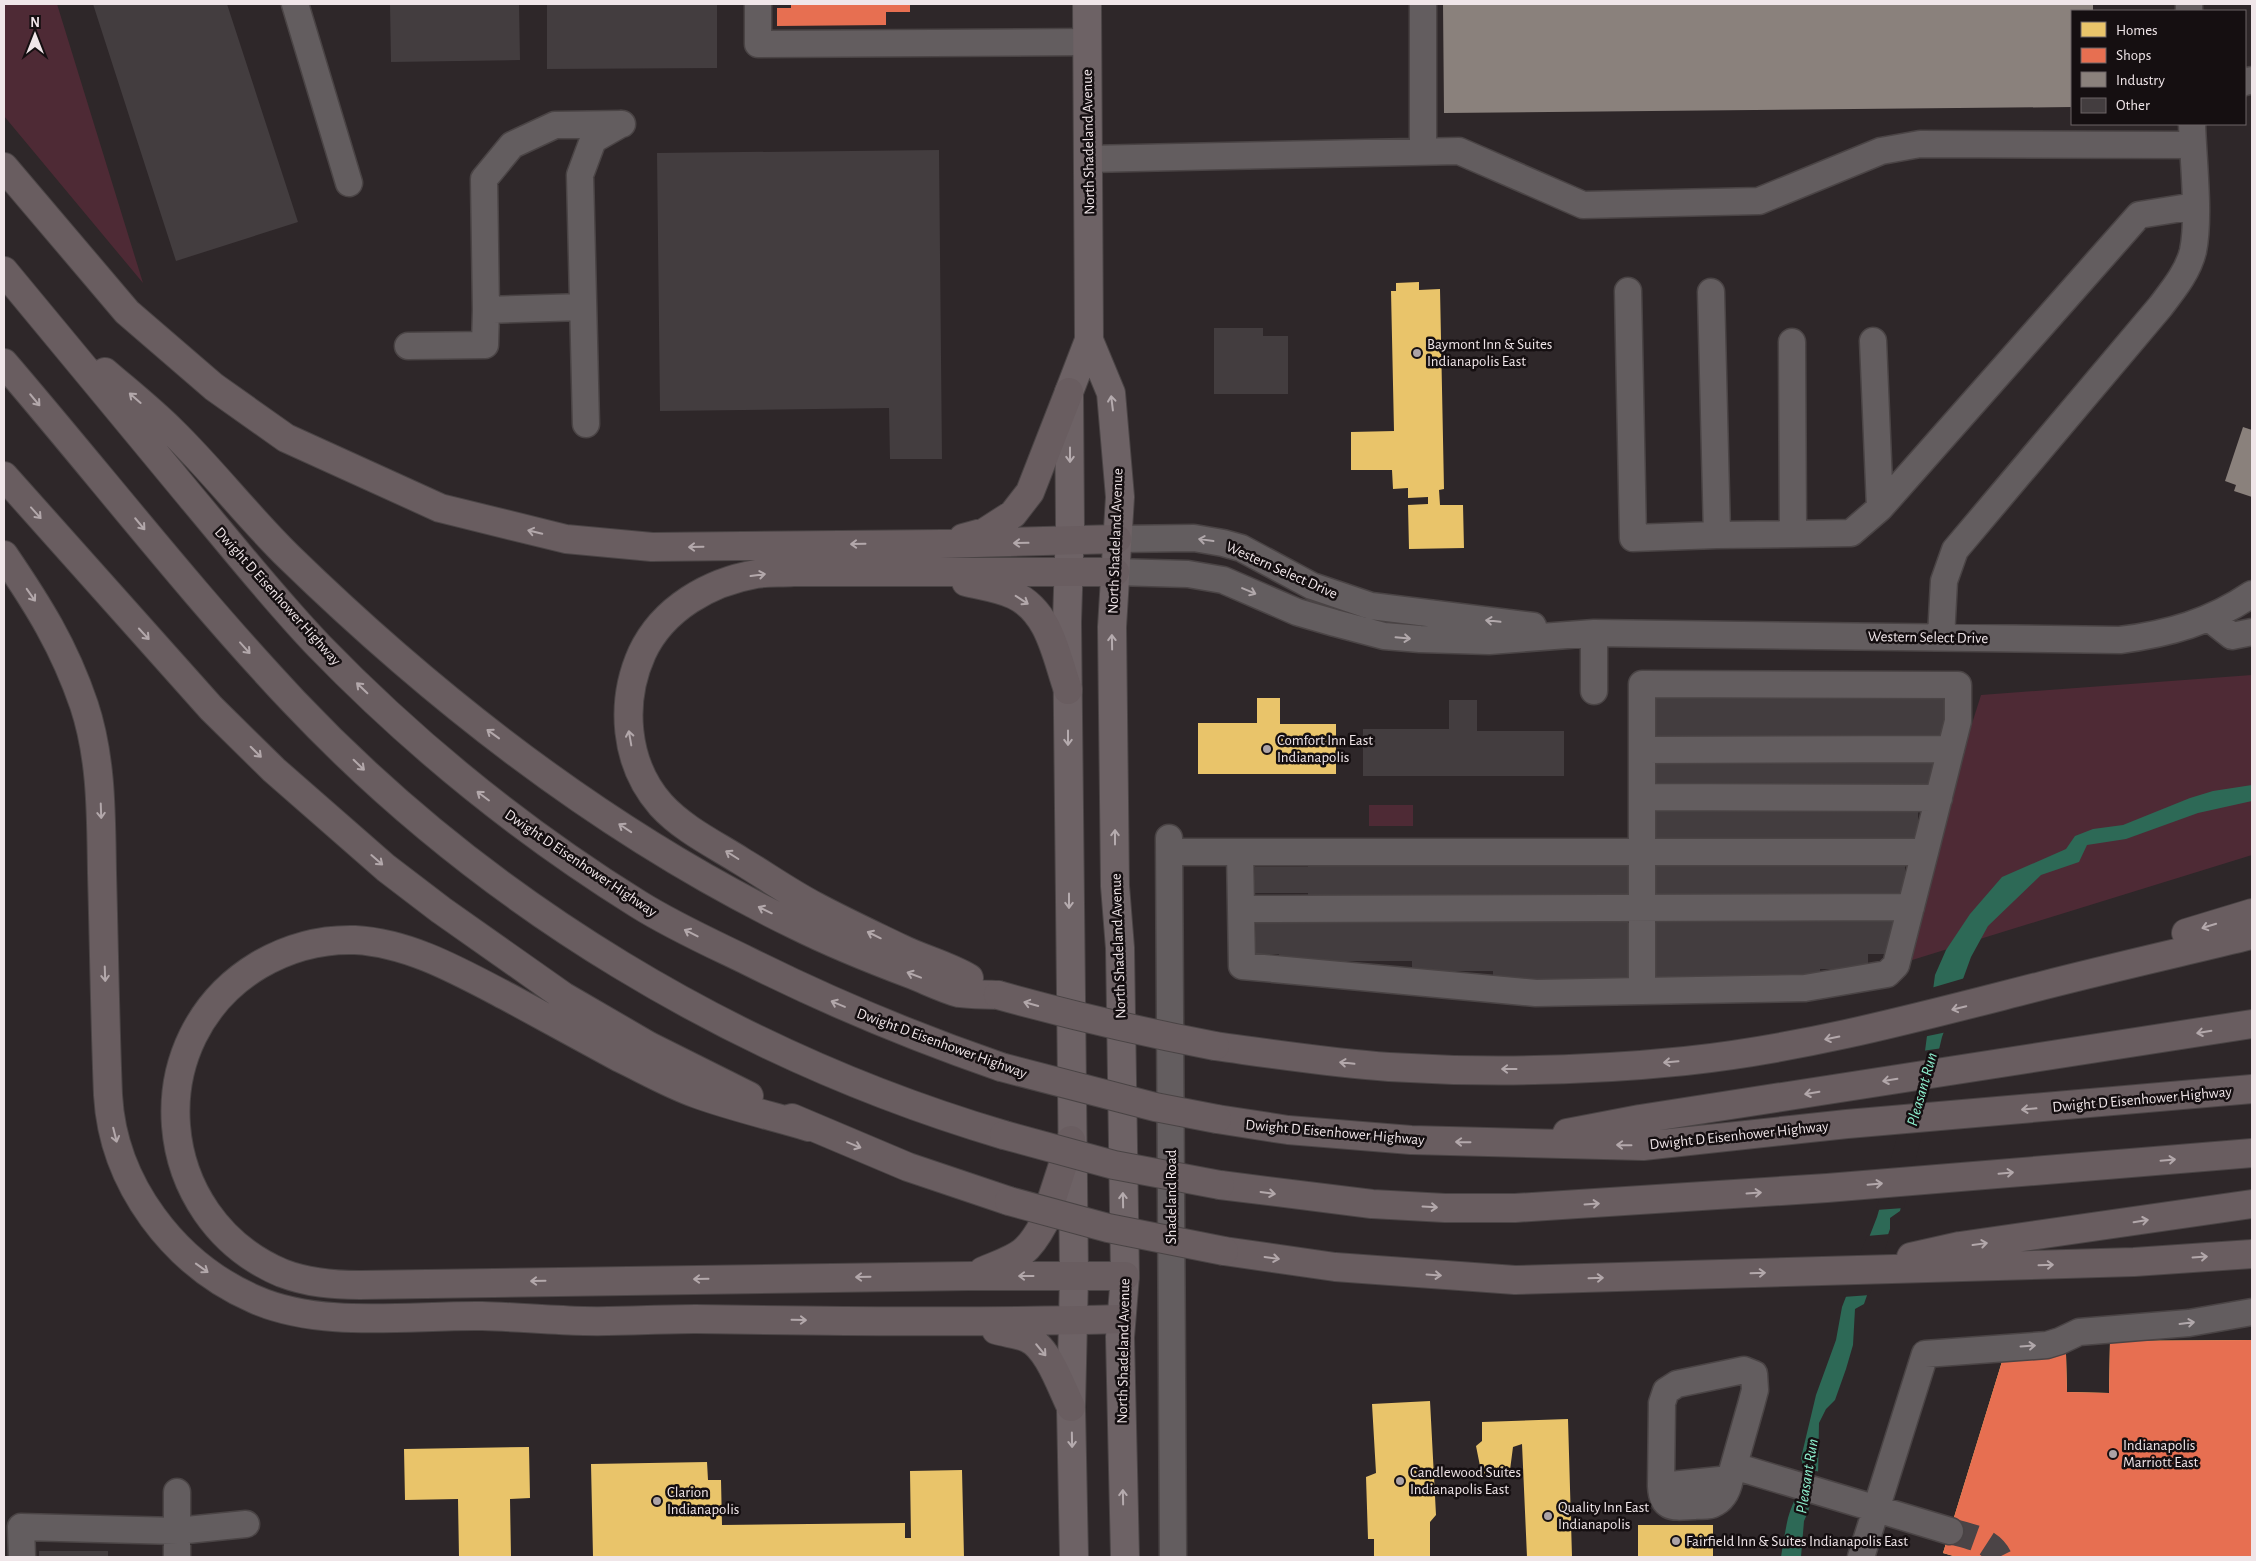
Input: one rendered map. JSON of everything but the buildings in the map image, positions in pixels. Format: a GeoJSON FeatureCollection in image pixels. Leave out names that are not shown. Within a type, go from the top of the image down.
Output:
{"type":"FeatureCollection","features":[{"type":"Feature","properties":{"kind":"highway"},"geometry":{"type":"LineString","coordinates":[[4,167],[128,312],[214,387],[286,438],[440,508],[566,539],[652,547],[1069,542],[1117,539]]}},
{"type":"Feature","properties":{"kind":"highway","name":"Dwight D Eisenhower Highway"},"geometry":{"type":"LineString","coordinates":[[4,271],[265,586],[316,643],[378,704],[476,790],[558,851],[640,905],[679,927],[821,997],[921,1039],[1001,1067],[1155,1107],[1217,1119],[1334,1135],[1447,1142],[1643,1146],[1847,1124],[2252,1089]]}},
{"type":"Feature","properties":{"kind":"highway"},"geometry":{"type":"LineString","coordinates":[[42,317],[172,430],[287,554],[356,619],[435,689],[554,779],[662,852],[746,901],[853,951],[960,993],[998,995],[1068,1015],[1149,1034],[1215,1046],[1305,1058],[1388,1067],[1576,1068],[1729,1055],[1880,1028],[2039,986],[2252,935]]}},
{"type":"Feature","properties":{"kind":"highway"},"geometry":{"type":"LineString","coordinates":[[4,363],[270,676],[374,780],[472,862],[527,903],[597,949],[739,1030],[930,1112],[1004,1135],[1114,1165],[1220,1185],[1284,1195],[1372,1204],[1480,1209],[1583,1205],[1826,1188],[2252,1153]]}},
{"type":"Feature","properties":{"kind":"highway"},"geometry":{"type":"LineString","coordinates":[[941,544],[985,532],[1013,514],[1030,492],[1069,392]]}},
{"type":"Feature","properties":{"kind":"highway"},"geometry":{"type":"LineString","coordinates":[[4,476],[211,708],[274,770],[386,868],[441,910],[563,996],[649,1046],[809,1127],[908,1167],[1008,1201],[1108,1228],[1224,1251],[1335,1267],[1515,1280],[1856,1270],[1930,1260],[2134,1262],[2252,1254]]}},
{"type":"Feature","properties":{"kind":"highway"},"geometry":{"type":"LineString","coordinates":[[4,555],[57,637],[83,702],[92,736],[101,806],[108,1100],[116,1142],[128,1174],[144,1206],[170,1240],[195,1263],[223,1283],[254,1299],[295,1312],[338,1318],[484,1316],[587,1321],[665,1319],[964,1322],[1121,1319]]}},
{"type":"Feature","properties":{"kind":"highway"},"geometry":{"type":"LineString","coordinates":[[925,572],[1004,591],[1033,607],[1040,615],[1048,632],[1068,690]]}},
{"type":"Feature","properties":{"kind":"highway"},"geometry":{"type":"LineString","coordinates":[[998,995],[966,976],[902,949],[814,906],[687,828],[661,805],[646,784],[638,768],[629,735],[630,691],[644,649],[664,622],[683,604],[713,587],[756,574],[1115,572]]}},
{"type":"Feature","properties":{"kind":"highway"},"geometry":{"type":"LineString","coordinates":[[2039,986],[2166,939],[2252,913]]}},
{"type":"Feature","properties":{"kind":"highway"},"geometry":{"type":"LineString","coordinates":[[809,1127],[695,1094],[622,1058],[458,971],[399,948],[356,940],[324,941],[292,950],[272,958],[244,974],[228,988],[201,1021],[186,1050],[180,1071],[175,1104],[177,1136],[184,1168],[198,1198],[216,1224],[239,1247],[257,1260],[286,1274],[317,1283],[360,1285],[969,1276],[1124,1276]]}},
{"type":"Feature","properties":{"kind":"highway"},"geometry":{"type":"LineString","coordinates":[[1512,1143],[1640,1119],[2252,1024]]}},
{"type":"Feature","properties":{"kind":"highway"},"geometry":{"type":"LineString","coordinates":[[969,1276],[1021,1256],[1038,1236],[1071,1140]]}},
{"type":"Feature","properties":{"kind":"highway"},"geometry":{"type":"LineString","coordinates":[[1930,1260],[1960,1246],[2252,1204]]}},
{"type":"Feature","properties":{"kind":"highway"},"geometry":{"type":"LineString","coordinates":[[964,1322],[1028,1338],[1045,1354],[1071,1407]]}},
{"type":"Feature","properties":{"kind":"main road","name":"North Shadeland Avenue"},"geometry":{"type":"LineString","coordinates":[[1074,1557],[1071,1407],[1074,1276],[1071,1140],[1068,690],[1069,392],[1089,340],[1086,4]]}},
{"type":"Feature","properties":{"kind":"main road","name":"North Shadeland Avenue"},"geometry":{"type":"LineString","coordinates":[[1089,340],[1111,393],[1120,497],[1112,628],[1115,886],[1120,948],[1124,1276],[1121,1319],[1124,1557]]}},
{"type":"Feature","properties":{"kind":"street"},"geometry":{"type":"LineString","coordinates":[[295,4],[349,183]]}},
{"type":"Feature","properties":{"kind":"street"},"geometry":{"type":"LineString","coordinates":[[758,4],[758,44],[1087,42]]}},
{"type":"Feature","properties":{"kind":"street"},"geometry":{"type":"LineString","coordinates":[[1423,4],[1423,150]]}},
{"type":"Feature","properties":{"kind":"street"},"geometry":{"type":"LineString","coordinates":[[408,346],[485,345],[484,179],[512,145],[555,125],[622,124],[593,140],[580,175],[586,424]]}},
{"type":"Feature","properties":{"kind":"street"},"geometry":{"type":"LineString","coordinates":[[1088,159],[1423,150],[1459,151],[1583,205],[1759,201],[1881,151],[1920,144],[2192,134],[2195,206],[2193,251],[2181,279],[2160,307],[1955,550],[1944,581],[1941,637]]}},
{"type":"Feature","properties":{"kind":"street"},"geometry":{"type":"LineString","coordinates":[[1628,291],[1633,538],[1852,533],[1880,508],[2139,215],[2195,206]]}},
{"type":"Feature","properties":{"kind":"street"},"geometry":{"type":"LineString","coordinates":[[1710,292],[1717,536]]}},
{"type":"Feature","properties":{"kind":"street"},"geometry":{"type":"LineString","coordinates":[[486,310],[583,307]]}},
{"type":"Feature","properties":{"kind":"street"},"geometry":{"type":"LineString","coordinates":[[1873,341],[1880,508]]}},
{"type":"Feature","properties":{"kind":"street"},"geometry":{"type":"LineString","coordinates":[[1792,342],[1793,534]]}},
{"type":"Feature","properties":{"kind":"street","name":"Western Select Drive"},"geometry":{"type":"LineString","coordinates":[[1117,539],[1155,537],[1209,540],[1241,548],[1312,586],[1372,606],[1594,633]]}},
{"type":"Feature","properties":{"kind":"street","name":"Western Select Drive"},"geometry":{"type":"LineString","coordinates":[[1115,572],[1188,574],[1223,580],[1297,612],[1384,636],[1489,641],[1594,633],[2120,640],[2160,635],[2209,618],[2252,594]]}},
{"type":"Feature","properties":{"kind":"street"},"geometry":{"type":"LineString","coordinates":[[2209,618],[2232,636],[2252,632]]}},
{"type":"Feature","properties":{"kind":"street"},"geometry":{"type":"LineString","coordinates":[[1594,633],[1594,691]]}},
{"type":"Feature","properties":{"kind":"street"},"geometry":{"type":"LineString","coordinates":[[1642,991],[1642,852],[1642,797],[1642,750],[1642,684],[1958,685],[1958,721],[1938,798],[1925,852],[1896,965],[1887,974],[1805,988],[1536,993],[1242,966],[1240,852],[1642,852],[1925,852]]}},
{"type":"Feature","properties":{"kind":"street"},"geometry":{"type":"LineString","coordinates":[[1642,750],[1951,749]]}},
{"type":"Feature","properties":{"kind":"street"},"geometry":{"type":"LineString","coordinates":[[1642,797],[1938,798]]}},
{"type":"Feature","properties":{"kind":"street","name":"Shadeland Road"},"geometry":{"type":"LineString","coordinates":[[1173,1557],[1169,845],[1240,852]]}},
{"type":"Feature","properties":{"kind":"street"},"geometry":{"type":"LineString","coordinates":[[1241,909],[1911,907]]}},
{"type":"Feature","properties":{"kind":"street"},"geometry":{"type":"LineString","coordinates":[[1861,1557],[1925,1354],[2047,1344],[2060,1341],[2079,1332],[2189,1323],[2252,1312]]}},
{"type":"Feature","properties":{"kind":"street"},"geometry":{"type":"LineString","coordinates":[[1732,1472],[1755,1390],[1754,1374],[1744,1370],[1677,1384],[1666,1391],[1662,1403],[1661,1486],[1732,1472],[1768,1477],[1938,1528]]}},
{"type":"Feature","properties":{"kind":"street"},"geometry":{"type":"LineString","coordinates":[[177,1492],[177,1557]]}},
{"type":"Feature","properties":{"kind":"street"},"geometry":{"type":"LineString","coordinates":[[22,1557],[22,1527],[177,1531],[246,1524]]}},
{"type":"Feature","properties":{"kind":"shaded area"},"geometry":{"type":"Polygon","coordinates":[[[4,4],[57,4],[143,283],[4,116],[4,4]]]}},
{"type":"Feature","properties":{"kind":"shaded area"},"geometry":{"type":"Polygon","coordinates":[[[2252,675],[2252,855],[1896,965],[1981,695],[2252,675]]]}},
{"type":"Feature","properties":{"kind":"shaded area"},"geometry":{"type":"Polygon","coordinates":[[[1369,805],[1413,805],[1413,826],[1369,826],[1369,805]]]}},
{"type":"Feature","properties":{"kind":"water","name":"Pleasant Run"},"geometry":{"type":"Polygon","coordinates":[[[2252,785],[2252,801],[2198,813],[2126,839],[2087,845],[2079,862],[2041,875],[1988,926],[1971,957],[1942,1037],[1900,1211],[1890,1218],[1890,1229],[1864,1304],[1855,1309],[1853,1345],[1846,1369],[1835,1400],[1826,1409],[1819,1423],[1818,1477],[1804,1521],[1801,1557],[1781,1557],[1788,1518],[1803,1474],[1801,1458],[1816,1395],[1836,1340],[1842,1307],[1877,1217],[1925,1051],[1935,975],[1946,950],[1970,914],[2002,877],[2066,849],[2075,836],[2093,829],[2123,825],[2190,798],[2213,791],[2252,785]]]}},
{"type":"Feature","properties":{"kind":"pier"},"geometry":{"type":"Polygon","coordinates":[[[1965,978],[1947,1032],[1923,1037],[1931,988],[1965,978]]]}},
{"type":"Feature","properties":{"kind":"pier"},"geometry":{"type":"Polygon","coordinates":[[[1943,1048],[1904,1208],[1876,1210],[1922,1051],[1943,1048]]]}},
{"type":"Feature","properties":{"kind":"pier"},"geometry":{"type":"Polygon","coordinates":[[[1890,1234],[1870,1295],[1843,1297],[1867,1236],[1890,1234]]]}},
{"type":"Feature","properties":{"kind":"pier"},"geometry":{"type":"Polygon","coordinates":[[[1801,1467],[1820,1472],[1813,1506],[1793,1500],[1801,1467]]]}},
{"type":"Feature","properties":{"kind":"tunnel"},"geometry":{"type":"LineString","coordinates":[[1950,1531],[1984,1542],[1999,1557]]}},
{"type":"Feature","properties":{"kind":"place","name":"Baymont Inn & Suites Indianapolis East"},"geometry":{"type":"Point","coordinates":[1417,353]}},
{"type":"Feature","properties":{"kind":"place","name":"Comfort Inn East Indianapolis"},"geometry":{"type":"Point","coordinates":[1267,749]}},
{"type":"Feature","properties":{"kind":"place","name":"Indianapolis Marriott East"},"geometry":{"type":"Point","coordinates":[2113,1454]}},
{"type":"Feature","properties":{"kind":"place","name":"Candlewood Suites Indianapolis East"},"geometry":{"type":"Point","coordinates":[1400,1481]}},
{"type":"Feature","properties":{"kind":"place","name":"Clarion Indianapolis"},"geometry":{"type":"Point","coordinates":[657,1501]}},
{"type":"Feature","properties":{"kind":"place","name":"Quality Inn East Indianapolis"},"geometry":{"type":"Point","coordinates":[1548,1516]}},
{"type":"Feature","properties":{"kind":"place","name":"Fairfield Inn & Suites Indianapolis East"},"geometry":{"type":"Point","coordinates":[1676,1541]}}]}
